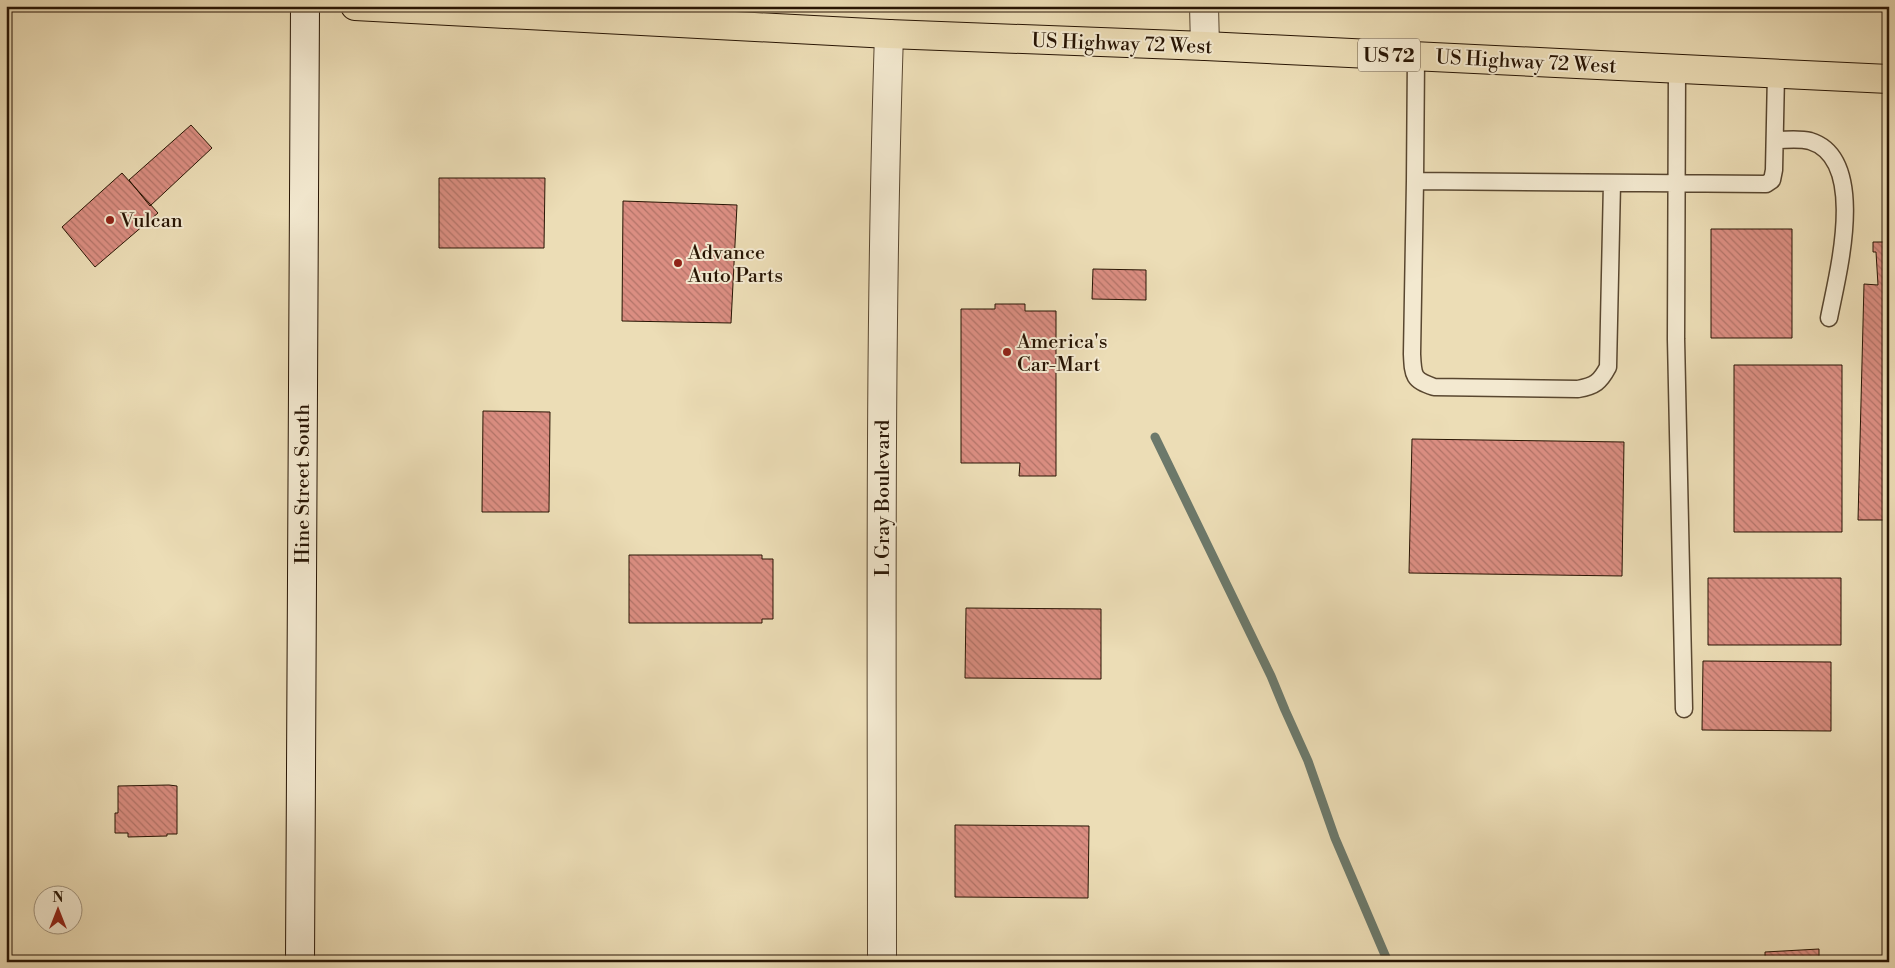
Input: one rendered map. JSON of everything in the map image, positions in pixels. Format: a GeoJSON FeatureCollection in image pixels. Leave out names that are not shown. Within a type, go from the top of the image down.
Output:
{"type":"FeatureCollection","features":[{"type":"Feature","properties":{"kind":"highway","name":"US Highway 72 West"},"geometry":{"type":"LineString","coordinates":[[355,6],[889,34],[1205,46],[1889,79]]}},
{"type":"Feature","properties":{"kind":"street","name":"Hine Street South"},"geometry":{"type":"LineString","coordinates":[[300,962],[305,6]]}},
{"type":"Feature","properties":{"kind":"street"},"geometry":{"type":"LineString","coordinates":[[1204,6],[1205,46]]}},
{"type":"Feature","properties":{"kind":"street","name":"L Gray Boulevard"},"geometry":{"type":"LineString","coordinates":[[882,962],[882,379],[884,190],[889,34]]}},
{"type":"Feature","properties":{"kind":"lane"},"geometry":{"type":"LineString","coordinates":[[1416,56],[1412,354],[1413,375],[1420,383],[1434,387],[1578,389],[1591,386],[1602,378],[1608,367],[1612,183]]}},
{"type":"Feature","properties":{"kind":"lane"},"geometry":{"type":"LineString","coordinates":[[1677,69],[1676,339],[1684,710]]}},
{"type":"Feature","properties":{"kind":"lane"},"geometry":{"type":"LineString","coordinates":[[1415,182],[1766,184],[1772,180],[1774,170],[1776,74]]}},
{"type":"Feature","properties":{"kind":"lane"},"geometry":{"type":"LineString","coordinates":[[1775,140],[1809,141],[1816,144],[1826,151],[1835,162],[1841,176],[1844,191],[1844,239],[1829,318]]}},
{"type":"Feature","properties":{"kind":"building"},"geometry":{"type":"Polygon","coordinates":[[[191,125],[212,148],[150,206],[129,180],[191,125]]]}},
{"type":"Feature","properties":{"kind":"building","name":"Vulcan"},"geometry":{"type":"Polygon","coordinates":[[[122,173],[158,213],[95,267],[62,227],[122,173]]]}},
{"type":"Feature","properties":{"kind":"building"},"geometry":{"type":"Polygon","coordinates":[[[439,178],[545,178],[544,248],[439,248],[439,178]]]}},
{"type":"Feature","properties":{"kind":"building","name":"Advance Auto Parts"},"geometry":{"type":"Polygon","coordinates":[[[623,201],[737,205],[731,323],[622,321],[623,201]]]}},
{"type":"Feature","properties":{"kind":"building"},"geometry":{"type":"Polygon","coordinates":[[[1711,229],[1792,229],[1792,338],[1711,338],[1711,229]]]}},
{"type":"Feature","properties":{"kind":"building"},"geometry":{"type":"Polygon","coordinates":[[[1873,242],[1889,242],[1889,520],[1858,520],[1864,284],[1878,285],[1876,252],[1873,252],[1873,242]]]}},
{"type":"Feature","properties":{"kind":"building"},"geometry":{"type":"Polygon","coordinates":[[[1093,269],[1146,270],[1146,300],[1092,299],[1093,269]]]}},
{"type":"Feature","properties":{"kind":"building"},"geometry":{"type":"Polygon","coordinates":[[[995,304],[1025,304],[1025,311],[1056,311],[1056,476],[1019,476],[1020,463],[961,463],[961,309],[995,309],[995,304]]]}},
{"type":"Feature","properties":{"kind":"building"},"geometry":{"type":"Polygon","coordinates":[[[1734,365],[1842,365],[1842,532],[1734,532],[1734,365]]]}},
{"type":"Feature","properties":{"kind":"building"},"geometry":{"type":"Polygon","coordinates":[[[483,411],[550,412],[549,512],[482,512],[483,411]]]}},
{"type":"Feature","properties":{"kind":"building"},"geometry":{"type":"Polygon","coordinates":[[[1412,439],[1624,442],[1622,576],[1409,573],[1412,439]]]}},
{"type":"Feature","properties":{"kind":"building"},"geometry":{"type":"Polygon","coordinates":[[[629,555],[762,555],[762,559],[773,559],[773,619],[762,619],[762,623],[629,623],[629,555]]]}},
{"type":"Feature","properties":{"kind":"building"},"geometry":{"type":"Polygon","coordinates":[[[1708,578],[1841,578],[1841,645],[1708,645],[1708,578]]]}},
{"type":"Feature","properties":{"kind":"building"},"geometry":{"type":"Polygon","coordinates":[[[966,608],[1101,609],[1101,679],[965,678],[966,608]]]}},
{"type":"Feature","properties":{"kind":"building"},"geometry":{"type":"Polygon","coordinates":[[[1703,661],[1831,662],[1831,731],[1702,730],[1703,661]]]}},
{"type":"Feature","properties":{"kind":"building"},"geometry":{"type":"Polygon","coordinates":[[[118,786],[177,786],[177,834],[128,837],[128,833],[115,833],[115,813],[118,813],[118,786]]]}},
{"type":"Feature","properties":{"kind":"building"},"geometry":{"type":"Polygon","coordinates":[[[955,825],[1089,826],[1088,898],[955,897],[955,825]]]}},
{"type":"Feature","properties":{"kind":"building"},"geometry":{"type":"Polygon","coordinates":[[[1819,949],[1819,962],[1765,962],[1765,952],[1819,949]]]}},
{"type":"Feature","properties":{"kind":"building"},"geometry":{"type":"Polygon","coordinates":[[[465,960],[533,960],[533,962],[465,962],[465,960]]]}},
{"type":"Feature","properties":{"kind":"waterway"},"geometry":{"type":"LineString","coordinates":[[1155,437],[1271,676],[1308,761],[1335,838],[1388,962]]}},
{"type":"Feature","properties":{"kind":"place","name":"Vulcan"},"geometry":{"type":"Point","coordinates":[110,220]}},
{"type":"Feature","properties":{"kind":"place","name":"Advance Auto Parts"},"geometry":{"type":"Point","coordinates":[678,263]}},
{"type":"Feature","properties":{"kind":"place","name":"America's Car-Mart"},"geometry":{"type":"Point","coordinates":[1007,352]}}]}
